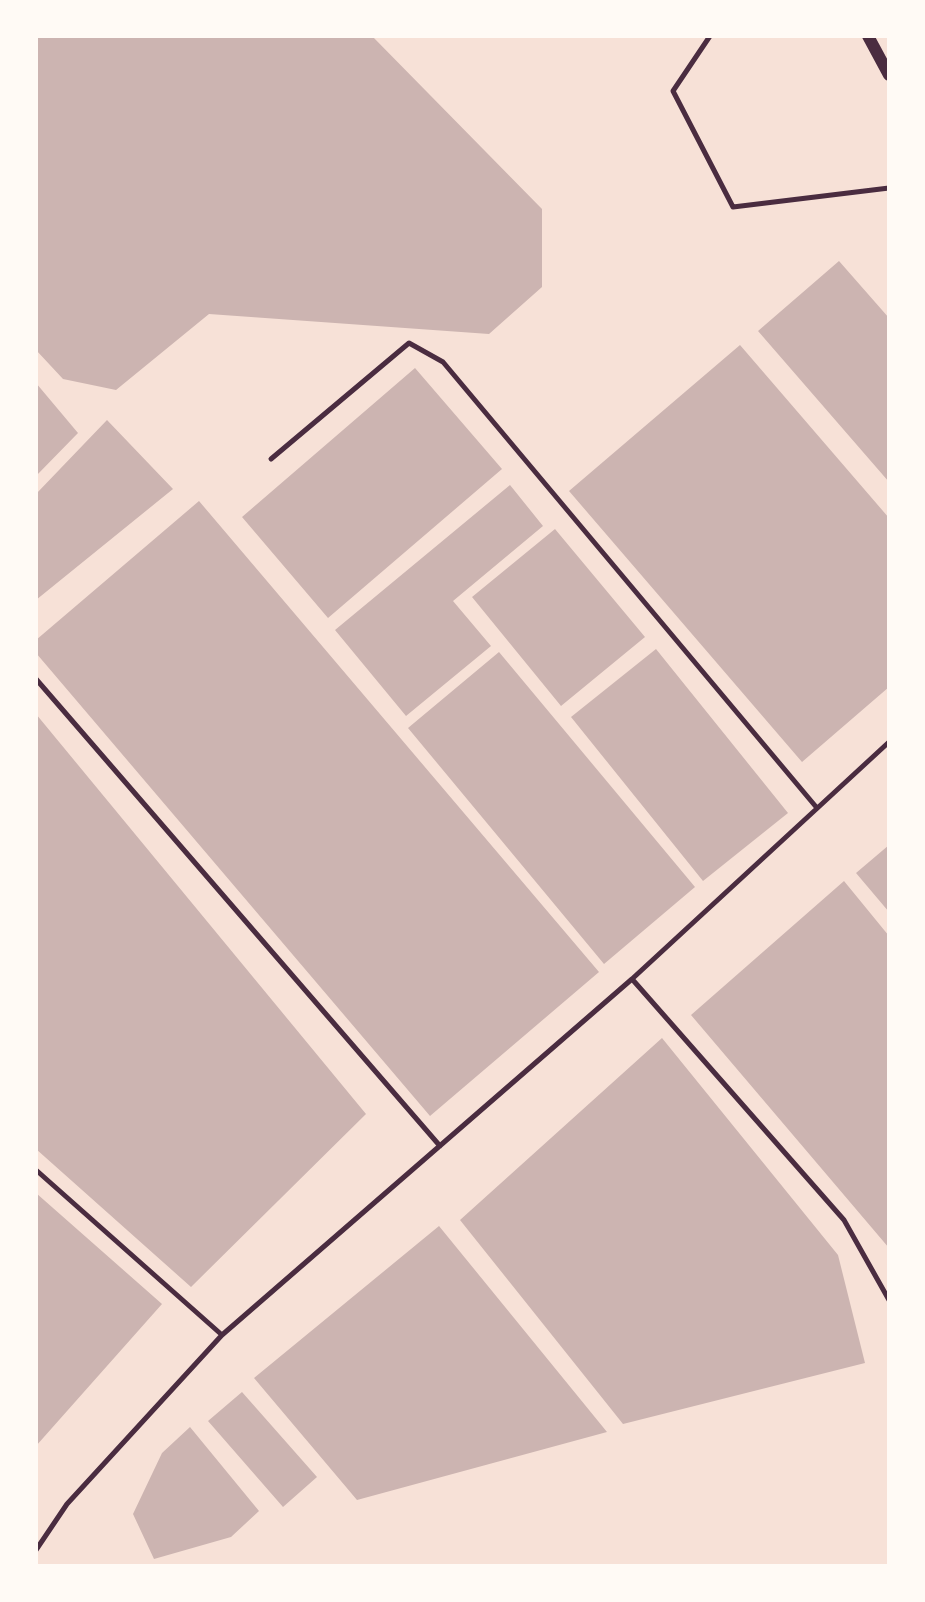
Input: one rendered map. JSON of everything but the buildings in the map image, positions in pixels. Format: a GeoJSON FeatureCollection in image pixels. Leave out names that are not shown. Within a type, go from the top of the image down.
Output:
{"type":"FeatureCollection","features":[{"type":"Feature","properties":{"kind":"main road"},"geometry":{"type":"LineString","coordinates":[[868,36],[889,75]]}},
{"type":"Feature","properties":{"kind":"street"},"geometry":{"type":"LineString","coordinates":[[710,36],[673,91],[733,207],[889,188]]}},
{"type":"Feature","properties":{"kind":"street"},"geometry":{"type":"LineString","coordinates":[[272,459],[409,343],[443,362],[817,808]]}},
{"type":"Feature","properties":{"kind":"street"},"geometry":{"type":"LineString","coordinates":[[36,679],[440,1146]]}},
{"type":"Feature","properties":{"kind":"street"},"geometry":{"type":"LineString","coordinates":[[36,1550],[67,1504],[222,1335],[632,979],[889,742]]}},
{"type":"Feature","properties":{"kind":"street"},"geometry":{"type":"LineString","coordinates":[[632,979],[844,1220],[889,1300]]}},
{"type":"Feature","properties":{"kind":"street"},"geometry":{"type":"LineString","coordinates":[[36,1170],[222,1335]]}}]}
